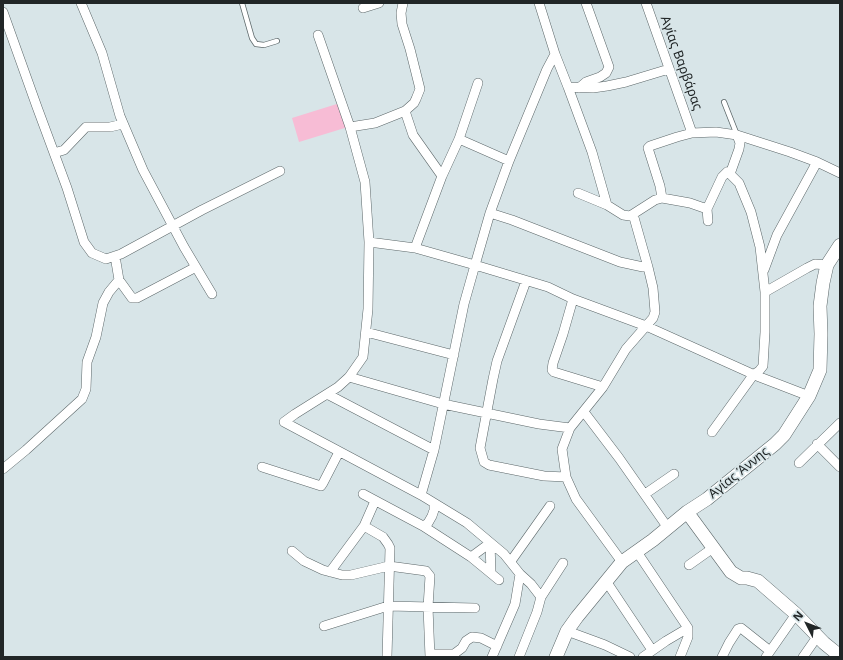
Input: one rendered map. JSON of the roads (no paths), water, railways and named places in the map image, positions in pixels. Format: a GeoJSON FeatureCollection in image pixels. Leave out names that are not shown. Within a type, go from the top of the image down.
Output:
{"type":"FeatureCollection","features":[{"type":"Feature","properties":{"kind":"street"},"geometry":{"type":"LineString","coordinates":[[81,3],[102,54],[124,124],[143,170],[196,268],[212,294]]}},
{"type":"Feature","properties":{"kind":"street"},"geometry":{"type":"LineString","coordinates":[[363,8],[379,3]]}},
{"type":"Feature","properties":{"kind":"street"},"geometry":{"type":"LineString","coordinates":[[350,127],[375,123],[405,111],[414,103],[420,89],[402,24],[401,13],[403,3]]}},
{"type":"Feature","properties":{"kind":"street"},"geometry":{"type":"LineString","coordinates":[[539,3],[555,54],[592,152],[607,205]]}},
{"type":"Feature","properties":{"kind":"street"},"geometry":{"type":"LineString","coordinates":[[579,88],[586,82],[606,73],[609,67],[586,3]]}},
{"type":"Feature","properties":{"kind":"street","name":"Αγίας Βαρβάρας"},"geometry":{"type":"LineString","coordinates":[[646,3],[692,132]]}},
{"type":"Feature","properties":{"kind":"street"},"geometry":{"type":"LineString","coordinates":[[3,12],[67,188],[84,242],[92,253],[106,259],[115,256],[280,171]]}},
{"type":"Feature","properties":{"kind":"street"},"geometry":{"type":"LineString","coordinates":[[318,34],[350,127],[365,182],[369,242],[368,309],[366,332],[363,357],[349,377],[338,387],[284,422],[421,495],[467,523],[511,561],[540,597]]}},
{"type":"Feature","properties":{"kind":"street"},"geometry":{"type":"LineString","coordinates":[[421,495],[434,450],[464,304],[490,213],[509,160],[555,54]]}},
{"type":"Feature","properties":{"kind":"street"},"geometry":{"type":"LineString","coordinates":[[568,87],[593,88],[626,82],[669,68]]}},
{"type":"Feature","properties":{"kind":"street"},"geometry":{"type":"LineString","coordinates":[[415,248],[442,176],[459,139],[478,83]]}},
{"type":"Feature","properties":{"kind":"street"},"geometry":{"type":"LineString","coordinates":[[405,111],[414,135],[442,176]]}},
{"type":"Feature","properties":{"kind":"street"},"geometry":{"type":"LineString","coordinates":[[54,153],[64,150],[86,127],[110,127],[124,124]]}},
{"type":"Feature","properties":{"kind":"street"},"geometry":{"type":"LineString","coordinates":[[662,198],[660,186],[648,148],[677,136],[692,132],[716,132],[737,135],[790,152],[817,162],[840,173]]}},
{"type":"Feature","properties":{"kind":"street"},"geometry":{"type":"LineString","coordinates":[[730,174],[739,149],[740,143],[737,135]]}},
{"type":"Feature","properties":{"kind":"street"},"geometry":{"type":"LineString","coordinates":[[459,139],[509,160]]}},
{"type":"Feature","properties":{"kind":"street"},"geometry":{"type":"LineString","coordinates":[[763,273],[777,235],[817,162]]}},
{"type":"Feature","properties":{"kind":"street"},"geometry":{"type":"LineString","coordinates":[[708,221],[707,210],[722,177],[727,172],[739,183],[751,212],[760,247],[763,273],[765,332],[763,366],[754,374],[712,432]]}},
{"type":"Feature","properties":{"kind":"street"},"geometry":{"type":"LineString","coordinates":[[578,193],[607,205],[623,215],[630,216],[655,200],[662,198],[690,203],[707,210]]}},
{"type":"Feature","properties":{"kind":"street"},"geometry":{"type":"LineString","coordinates":[[490,213],[512,220],[620,262],[648,267]]}},
{"type":"Feature","properties":{"kind":"street"},"geometry":{"type":"LineString","coordinates":[[622,562],[576,500],[566,477],[562,449],[570,428],[603,387],[626,349],[646,326],[655,312],[653,288],[633,214]]}},
{"type":"Feature","properties":{"kind":"street"},"geometry":{"type":"LineString","coordinates":[[369,242],[415,248],[548,287],[573,299],[646,326],[754,374],[808,396]]}},
{"type":"Feature","properties":{"kind":"street","name":"Αγίας Άννης"},"geometry":{"type":"LineString","coordinates":[[556,657],[567,631],[622,562],[637,552],[687,512],[707,499],[784,435],[808,396],[820,370],[820,306],[823,283],[827,265],[840,245]]}},
{"type":"Feature","properties":{"kind":"street"},"geometry":{"type":"LineString","coordinates":[[115,256],[119,280],[132,298],[137,298],[196,268]]}},
{"type":"Feature","properties":{"kind":"street"},"geometry":{"type":"LineString","coordinates":[[764,292],[816,264],[827,265]]}},
{"type":"Feature","properties":{"kind":"street"},"geometry":{"type":"LineString","coordinates":[[3,469],[82,399],[86,389],[87,362],[96,337],[103,303],[109,292],[119,280]]}},
{"type":"Feature","properties":{"kind":"street"},"geometry":{"type":"LineString","coordinates":[[526,280],[493,379],[480,448],[484,462],[489,465],[530,474],[566,477]]}},
{"type":"Feature","properties":{"kind":"street"},"geometry":{"type":"LineString","coordinates":[[573,299],[553,362],[552,370],[554,372],[603,387]]}},
{"type":"Feature","properties":{"kind":"street"},"geometry":{"type":"LineString","coordinates":[[366,332],[454,355]]}},
{"type":"Feature","properties":{"kind":"street"},"geometry":{"type":"LineString","coordinates":[[349,377],[443,404],[539,424],[570,428]]}},
{"type":"Feature","properties":{"kind":"street"},"geometry":{"type":"LineString","coordinates":[[327,394],[434,450]]}},
{"type":"Feature","properties":{"kind":"street"},"geometry":{"type":"LineString","coordinates":[[584,412],[645,494],[668,528]]}},
{"type":"Feature","properties":{"kind":"street"},"geometry":{"type":"LineString","coordinates":[[799,463],[840,423]]}},
{"type":"Feature","properties":{"kind":"street"},"geometry":{"type":"LineString","coordinates":[[817,444],[840,467]]}},
{"type":"Feature","properties":{"kind":"street"},"geometry":{"type":"LineString","coordinates":[[262,467],[321,486],[339,452]]}},
{"type":"Feature","properties":{"kind":"street"},"geometry":{"type":"LineString","coordinates":[[645,494],[674,474]]}},
{"type":"Feature","properties":{"kind":"street"},"geometry":{"type":"LineString","coordinates":[[363,494],[423,526],[471,557],[499,580]]}},
{"type":"Feature","properties":{"kind":"street"},"geometry":{"type":"LineString","coordinates":[[330,572],[364,526],[375,501]]}},
{"type":"Feature","properties":{"kind":"street"},"geometry":{"type":"LineString","coordinates":[[423,526],[432,516],[434,503]]}},
{"type":"Feature","properties":{"kind":"street"},"geometry":{"type":"LineString","coordinates":[[511,561],[550,506]]}},
{"type":"Feature","properties":{"kind":"street"},"geometry":{"type":"LineString","coordinates":[[687,512],[732,572],[741,578],[758,581],[796,614],[817,636],[840,656]]}},
{"type":"Feature","properties":{"kind":"street"},"geometry":{"type":"LineString","coordinates":[[364,526],[375,531],[386,540],[390,551],[387,657]]}},
{"type":"Feature","properties":{"kind":"street"},"geometry":{"type":"LineString","coordinates":[[471,557],[490,543]]}},
{"type":"Feature","properties":{"kind":"street"},"geometry":{"type":"LineString","coordinates":[[490,543],[491,573]]}},
{"type":"Feature","properties":{"kind":"street"},"geometry":{"type":"LineString","coordinates":[[689,565],[713,548]]}},
{"type":"Feature","properties":{"kind":"street"},"geometry":{"type":"LineString","coordinates":[[292,551],[304,561],[330,572],[342,575],[389,566],[426,571],[430,576],[428,607],[430,656],[454,654],[462,648],[466,641],[472,637],[481,638],[497,646]]}},
{"type":"Feature","properties":{"kind":"street"},"geometry":{"type":"LineString","coordinates":[[637,552],[688,628],[688,637],[680,657]]}},
{"type":"Feature","properties":{"kind":"street"},"geometry":{"type":"LineString","coordinates":[[519,657],[537,612],[540,597],[563,563]]}},
{"type":"Feature","properties":{"kind":"street"},"geometry":{"type":"LineString","coordinates":[[492,657],[515,604],[520,574]]}},
{"type":"Feature","properties":{"kind":"street"},"geometry":{"type":"LineString","coordinates":[[606,581],[652,650]]}},
{"type":"Feature","properties":{"kind":"street"},"geometry":{"type":"LineString","coordinates":[[324,626],[388,606],[475,608]]}},
{"type":"Feature","properties":{"kind":"street"},"geometry":{"type":"LineString","coordinates":[[722,657],[738,629],[741,628],[768,654],[796,614]]}},
{"type":"Feature","properties":{"kind":"street"},"geometry":{"type":"LineString","coordinates":[[643,657],[688,628]]}},
{"type":"Feature","properties":{"kind":"street"},"geometry":{"type":"LineString","coordinates":[[567,631],[605,645],[630,657]]}},
{"type":"Feature","properties":{"kind":"street"},"geometry":{"type":"LineString","coordinates":[[803,657],[817,636]]}},
{"type":"Feature","properties":{"kind":"lane"},"geometry":{"type":"LineString","coordinates":[[242,3],[252,38],[256,44],[264,45],[277,40]]}},
{"type":"Feature","properties":{"kind":"lane"},"geometry":{"type":"LineString","coordinates":[[724,102],[737,135]]}}]}
